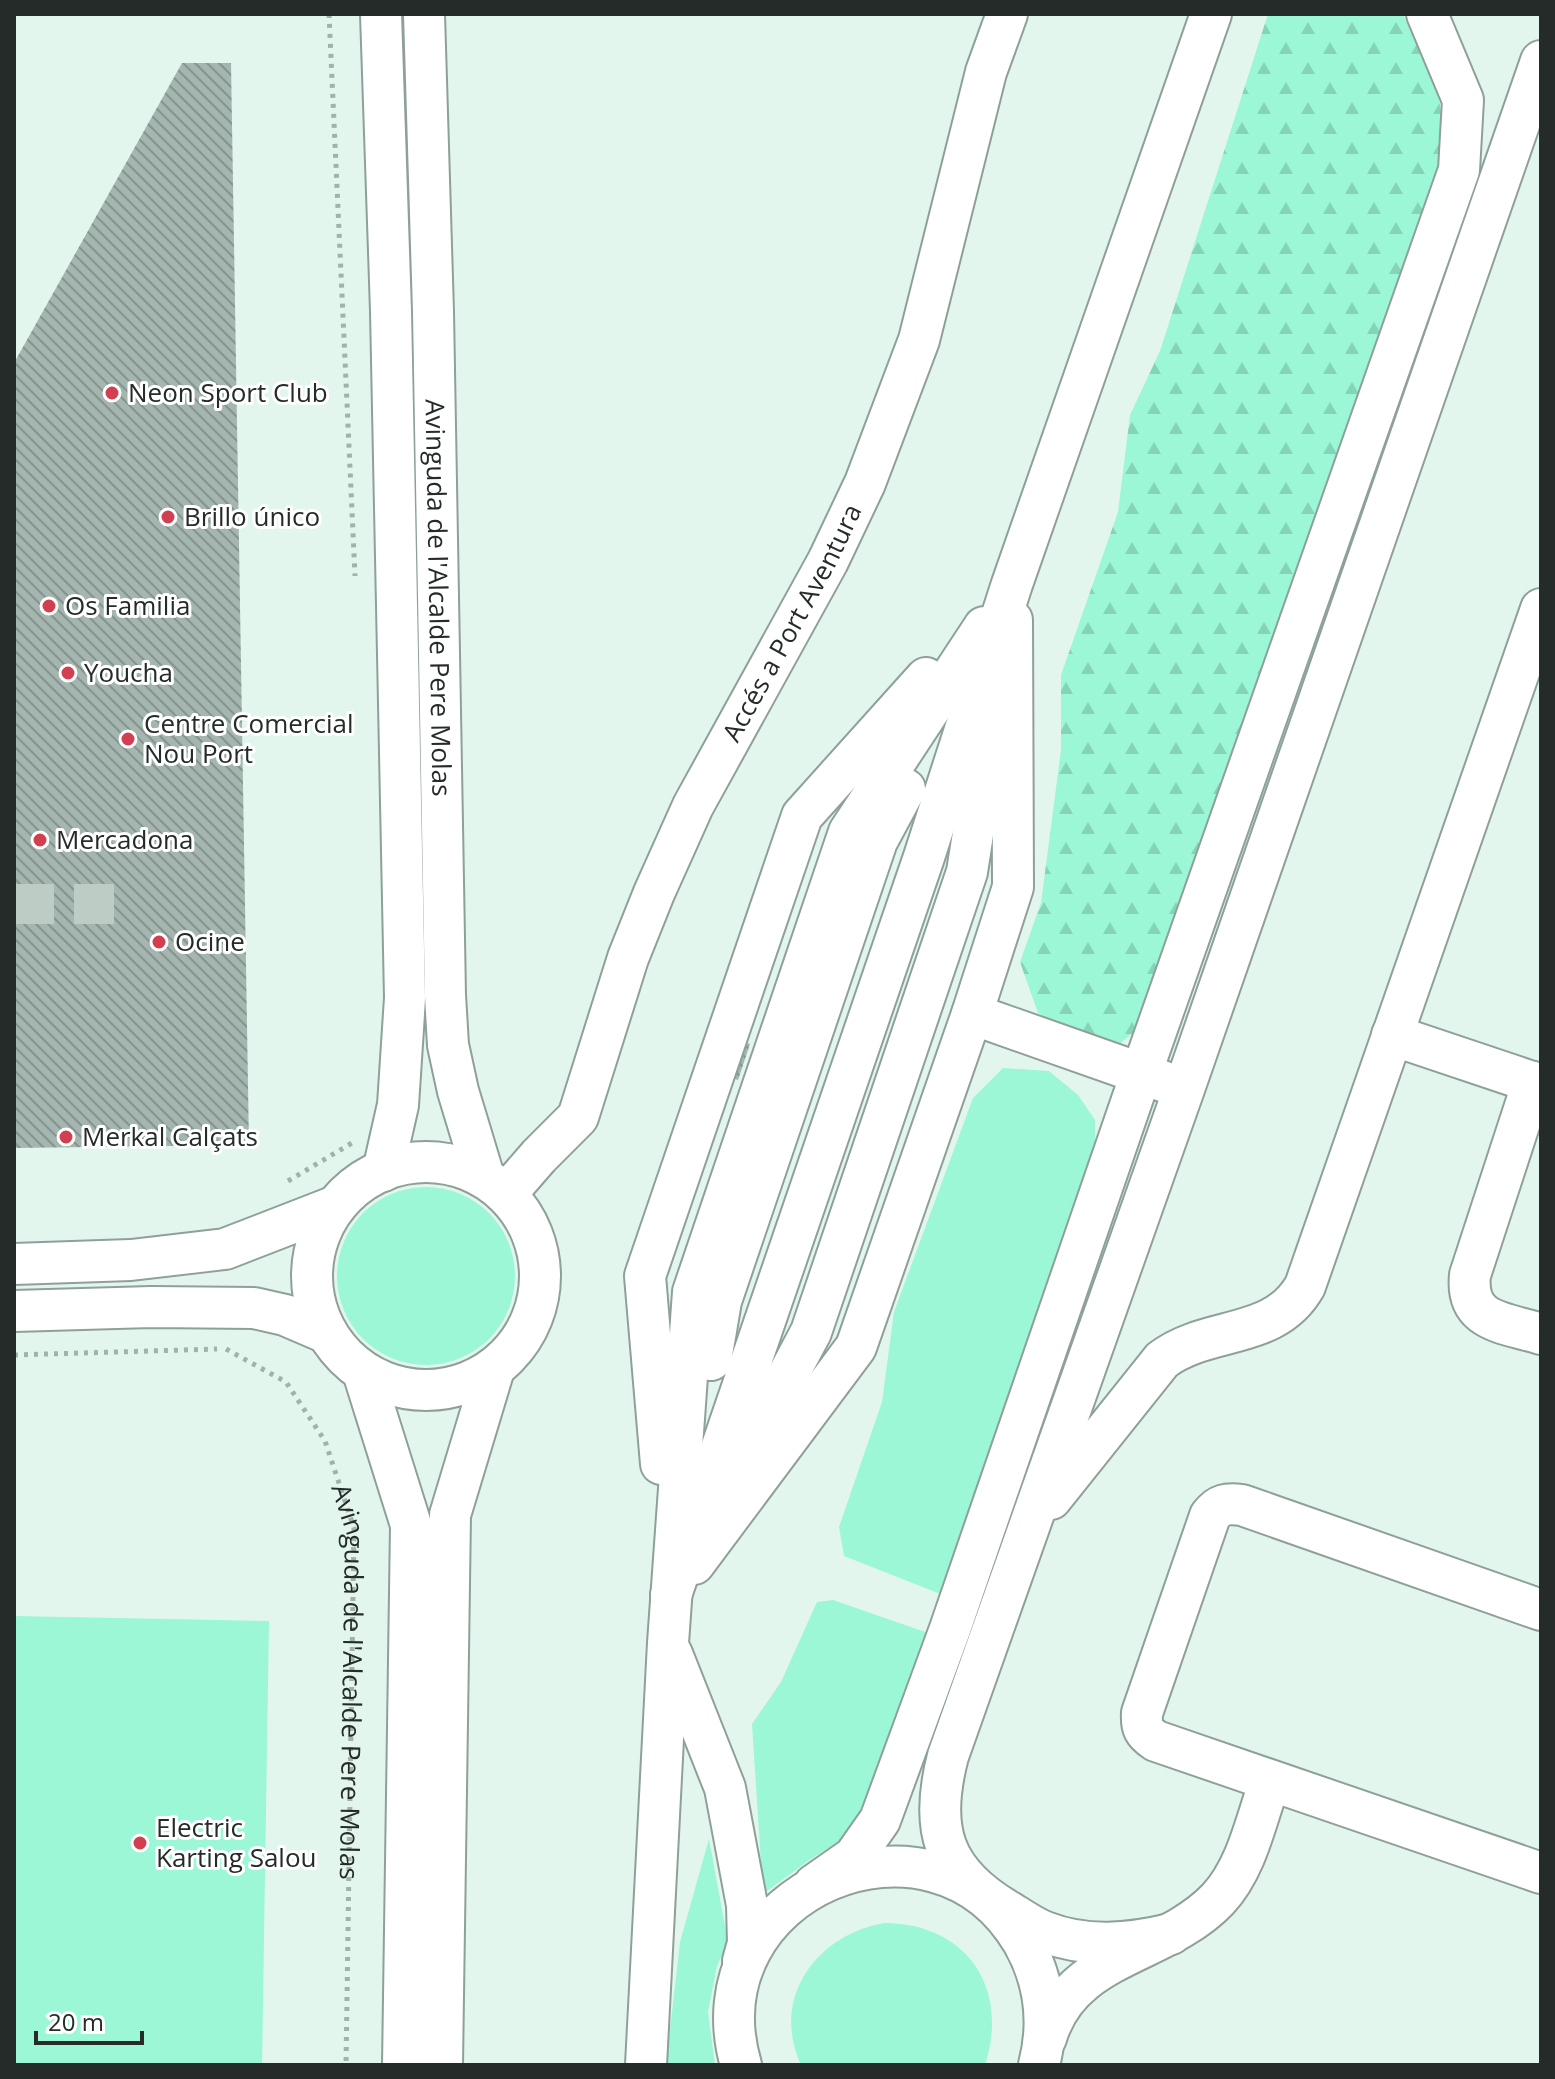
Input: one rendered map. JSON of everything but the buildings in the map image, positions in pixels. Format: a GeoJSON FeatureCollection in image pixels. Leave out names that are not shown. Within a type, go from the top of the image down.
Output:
{"type":"FeatureCollection","features":[{"type":"Feature","properties":{"kind":"street","name":"Avinguda de l'Alcalde Pere Molas"},"geometry":{"type":"LineString","coordinates":[[381,14],[391,311],[405,998],[398,1105],[383,1171]]}},
{"type":"Feature","properties":{"kind":"street","name":"Avinguda de l'Alcalde Pere Molas"},"geometry":{"type":"LineString","coordinates":[[424,14],[433,312],[445,995],[451,1061],[495,1186]]}},
{"type":"Feature","properties":{"kind":"street","name":"Accés a Port Aventura"},"geometry":{"type":"LineString","coordinates":[[495,1186],[539,1156],[578,1117],[628,958],[693,806],[828,561],[865,483],[919,340],[986,72],[1007,14]]}},
{"type":"Feature","properties":{"kind":"street"},"geometry":{"type":"LineString","coordinates":[[671,1595],[924,857],[1012,584],[1211,14]]}},
{"type":"Feature","properties":{"kind":"street"},"geometry":{"type":"LineString","coordinates":[[736,1992],[751,1949],[778,1913],[854,1857],[880,1820],[954,1618],[1141,1074],[1459,170],[1463,100],[1427,14]]}},
{"type":"Feature","properties":{"kind":"street"},"geometry":{"type":"LineString","coordinates":[[1045,2058],[1045,2001],[1034,1961],[1012,1924],[960,1872],[947,1851],[940,1826],[942,1781],[948,1756],[1184,1089],[1541,61]]}},
{"type":"Feature","properties":{"kind":"street"},"geometry":{"type":"LineString","coordinates":[[671,1595],[856,1347],[972,1014],[1013,887],[1012,584]]}},
{"type":"Feature","properties":{"kind":"street"},"geometry":{"type":"LineString","coordinates":[[646,2065],[671,1595],[676,1286],[832,826],[1012,584]]}},
{"type":"Feature","properties":{"kind":"street"},"geometry":{"type":"LineString","coordinates":[[671,1595],[832,1339],[988,879],[1012,584]]}},
{"type":"Feature","properties":{"kind":"street"},"geometry":{"type":"LineString","coordinates":[[1031,1524],[1162,1360],[1178,1347],[1245,1330],[1283,1313],[1296,1301],[1305,1286],[1392,1035],[1525,702],[1541,609]]}},
{"type":"Feature","properties":{"kind":"street"},"geometry":{"type":"LineString","coordinates":[[972,1014],[1184,1089]]}},
{"type":"Feature","properties":{"kind":"street"},"geometry":{"type":"LineString","coordinates":[[1392,1035],[1537,1084],[1470,1275],[1468,1293],[1475,1307],[1487,1317],[1541,1334]]}},
{"type":"Feature","properties":{"kind":"street"},"geometry":{"type":"LineString","coordinates":[[424,1162],[465,1169],[495,1186],[524,1217],[533,1233],[541,1270],[540,1289],[530,1325],[515,1349],[494,1369],[459,1386],[419,1391],[390,1384],[363,1372],[349,1361],[327,1333],[315,1301],[312,1268],[319,1236],[336,1206],[349,1192],[383,1171],[424,1162]]}},
{"type":"Feature","properties":{"kind":"street"},"geometry":{"type":"LineString","coordinates":[[14,1264],[131,1260],[225,1249],[336,1206]]}},
{"type":"Feature","properties":{"kind":"street"},"geometry":{"type":"LineString","coordinates":[[14,1311],[254,1308],[285,1315],[327,1333]]}},
{"type":"Feature","properties":{"kind":"street"},"geometry":{"type":"LineString","coordinates":[[442,2065],[450,1515],[494,1369]]}},
{"type":"Feature","properties":{"kind":"street"},"geometry":{"type":"LineString","coordinates":[[363,1372],[411,1525],[403,2065]]}},
{"type":"Feature","properties":{"kind":"street"},"geometry":{"type":"LineString","coordinates":[[1541,1610],[1242,1505],[1228,1503],[1216,1508],[1210,1516],[1142,1713],[1141,1726],[1145,1734],[1156,1741],[1541,1873]]}},
{"type":"Feature","properties":{"kind":"street"},"geometry":{"type":"LineString","coordinates":[[668,1643],[725,1788],[749,1926],[736,1992],[737,2057]]}},
{"type":"Feature","properties":{"kind":"street"},"geometry":{"type":"LineString","coordinates":[[1045,2058],[1052,2018],[1062,2001],[1075,1988],[1204,1913],[1233,1880],[1270,1781]]}},
{"type":"Feature","properties":{"kind":"street"},"geometry":{"type":"LineString","coordinates":[[814,1885],[855,1870],[899,1866],[943,1875],[1042,1931],[1067,1939],[1119,1943],[1171,1934]]}},
{"type":"Feature","properties":{"kind":"path"},"geometry":{"type":"LineString","coordinates":[[329,14],[355,581]]}},
{"type":"Feature","properties":{"kind":"path"},"geometry":{"type":"LineString","coordinates":[[276,1189],[354,1141]]}},
{"type":"Feature","properties":{"kind":"path","name":"Avinguda de l'Alcalde Pere Molas"},"geometry":{"type":"LineString","coordinates":[[14,1355],[226,1349],[286,1382],[325,1441],[354,1528],[346,2065]]}},
{"type":"Feature","properties":{"kind":"green space"},"geometry":{"type":"Polygon","coordinates":[[[1268,14],[1403,14],[1438,92],[1444,135],[1439,178],[1144,1024],[1118,1045],[1075,1034],[1038,1013],[1020,962],[1041,903],[1061,750],[1061,675],[1118,512],[1130,415],[1160,351],[1268,14]]]}},
{"type":"Feature","properties":{"kind":"green space"},"geometry":{"type":"Polygon","coordinates":[[[1003,1068],[1049,1071],[1078,1095],[1095,1120],[1095,1152],[943,1595],[844,1556],[839,1527],[882,1402],[894,1312],[973,1098],[1003,1068]]]}},
{"type":"Feature","properties":{"kind":"green space"},"geometry":{"type":"Polygon","coordinates":[[[426,1187],[460,1194],[489,1213],[508,1242],[515,1276],[508,1310],[489,1339],[460,1358],[426,1365],[392,1358],[363,1339],[344,1310],[337,1276],[344,1242],[363,1213],[392,1194],[426,1187]]]}},
{"type":"Feature","properties":{"kind":"green space"},"geometry":{"type":"Polygon","coordinates":[[[833,1600],[928,1633],[867,1808],[847,1836],[763,1894],[752,1724],[781,1682],[817,1602],[833,1600]]]}},
{"type":"Feature","properties":{"kind":"green space","name":"Electric Karting Salou"},"geometry":{"type":"Polygon","coordinates":[[[14,1616],[269,1621],[262,2065],[14,2065],[14,1616]]]}},
{"type":"Feature","properties":{"kind":"green space"},"geometry":{"type":"Polygon","coordinates":[[[709,1839],[728,1942],[717,1966],[708,2012],[715,2065],[666,2065],[680,1942],[709,1839]]]}},
{"type":"Feature","properties":{"kind":"green space"},"geometry":{"type":"Polygon","coordinates":[[[885,1923],[914,1926],[939,1935],[959,1948],[975,1966],[986,1986],[991,2010],[991,2037],[985,2065],[801,2065],[793,2040],[791,2016],[796,1994],[806,1973],[820,1955],[839,1940],[885,1923]]]}},
{"type":"Feature","properties":{"kind":"tunnel"},"geometry":{"type":"LineString","coordinates":[[14,904],[123,904]]}},
{"type":"Feature","properties":{"kind":"place","name":"Neon Sport Club"},"geometry":{"type":"Point","coordinates":[112,393]}},
{"type":"Feature","properties":{"kind":"place","name":"Brillo único"},"geometry":{"type":"Point","coordinates":[168,517]}},
{"type":"Feature","properties":{"kind":"place","name":"Os Familia"},"geometry":{"type":"Point","coordinates":[49,606]}},
{"type":"Feature","properties":{"kind":"place","name":"Youcha"},"geometry":{"type":"Point","coordinates":[68,673]}},
{"type":"Feature","properties":{"kind":"place","name":"Centre Comercial Nou Port"},"geometry":{"type":"Point","coordinates":[128,739]}},
{"type":"Feature","properties":{"kind":"place","name":"Mercadona"},"geometry":{"type":"Point","coordinates":[40,840]}},
{"type":"Feature","properties":{"kind":"place","name":"Ocine"},"geometry":{"type":"Point","coordinates":[159,942]}},
{"type":"Feature","properties":{"kind":"place","name":"Merkal Calçats"},"geometry":{"type":"Point","coordinates":[66,1137]}},
{"type":"Feature","properties":{"kind":"place","name":"Electric Karting Salou"},"geometry":{"type":"Point","coordinates":[140,1843]}}]}
